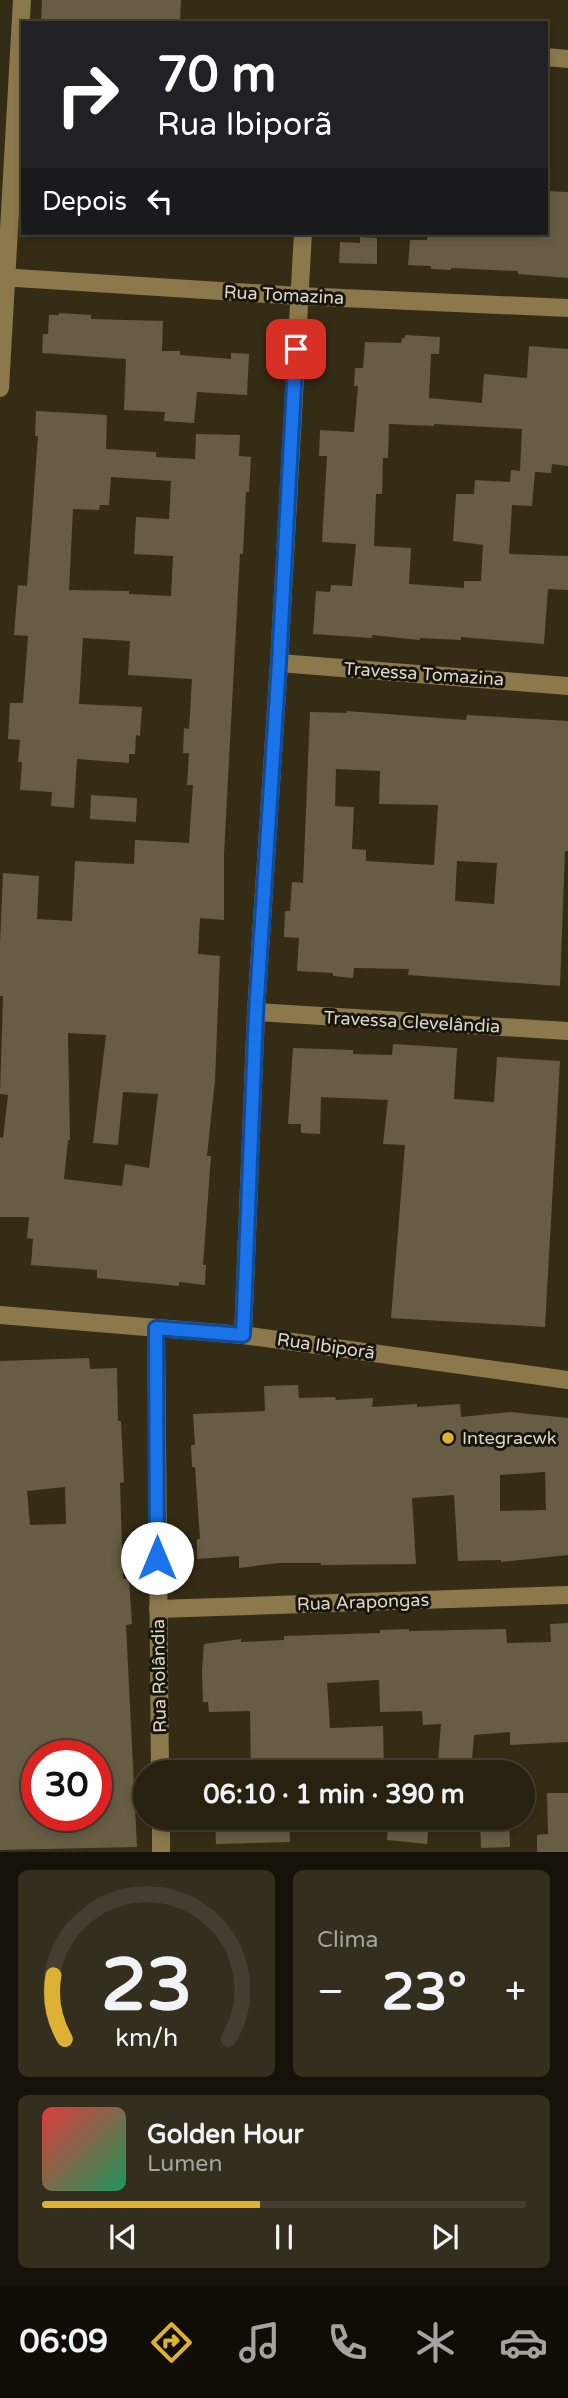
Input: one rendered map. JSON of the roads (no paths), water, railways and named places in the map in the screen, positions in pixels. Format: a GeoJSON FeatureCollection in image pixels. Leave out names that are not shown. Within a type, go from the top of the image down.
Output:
{"type":"FeatureCollection","features":[{"type":"Feature","properties":{"kind":"street"},"geometry":{"type":"LineString","coordinates":[[21,21],[22,0]]}},
{"type":"Feature","properties":{"kind":"street"},"geometry":{"type":"LineString","coordinates":[[0,388],[3,277],[21,28]]}},
{"type":"Feature","properties":{"kind":"street"},"geometry":{"type":"LineString","coordinates":[[548,57],[568,58]]}},
{"type":"Feature","properties":{"kind":"street"},"geometry":{"type":"LineString","coordinates":[[243,1335],[256,1013],[303,235]]}},
{"type":"Feature","properties":{"kind":"street","name":"Rua Tomazina"},"geometry":{"type":"LineString","coordinates":[[3,277],[299,296],[568,308]]}},
{"type":"Feature","properties":{"kind":"street","name":"Travessa Tomazina"},"geometry":{"type":"LineString","coordinates":[[279,663],[568,686]]}},
{"type":"Feature","properties":{"kind":"street","name":"Travessa Clevelândia"},"geometry":{"type":"LineString","coordinates":[[256,1013],[568,1031]]}},
{"type":"Feature","properties":{"kind":"street","name":"Rua Ibiporã"},"geometry":{"type":"LineString","coordinates":[[0,1315],[243,1335],[568,1380]]}},
{"type":"Feature","properties":{"kind":"street","name":"Rua Rolândia"},"geometry":{"type":"LineString","coordinates":[[156,1328],[160,1760]]}},
{"type":"Feature","properties":{"kind":"street","name":"Rua Arapongas"},"geometry":{"type":"LineString","coordinates":[[158,1609],[568,1595]]}},
{"type":"Feature","properties":{"kind":"street"},"geometry":{"type":"LineString","coordinates":[[161,1830],[162,1852]]}},
{"type":"Feature","properties":{"kind":"place","name":"Integracwk"},"geometry":{"type":"Point","coordinates":[448,1438]}}]}
